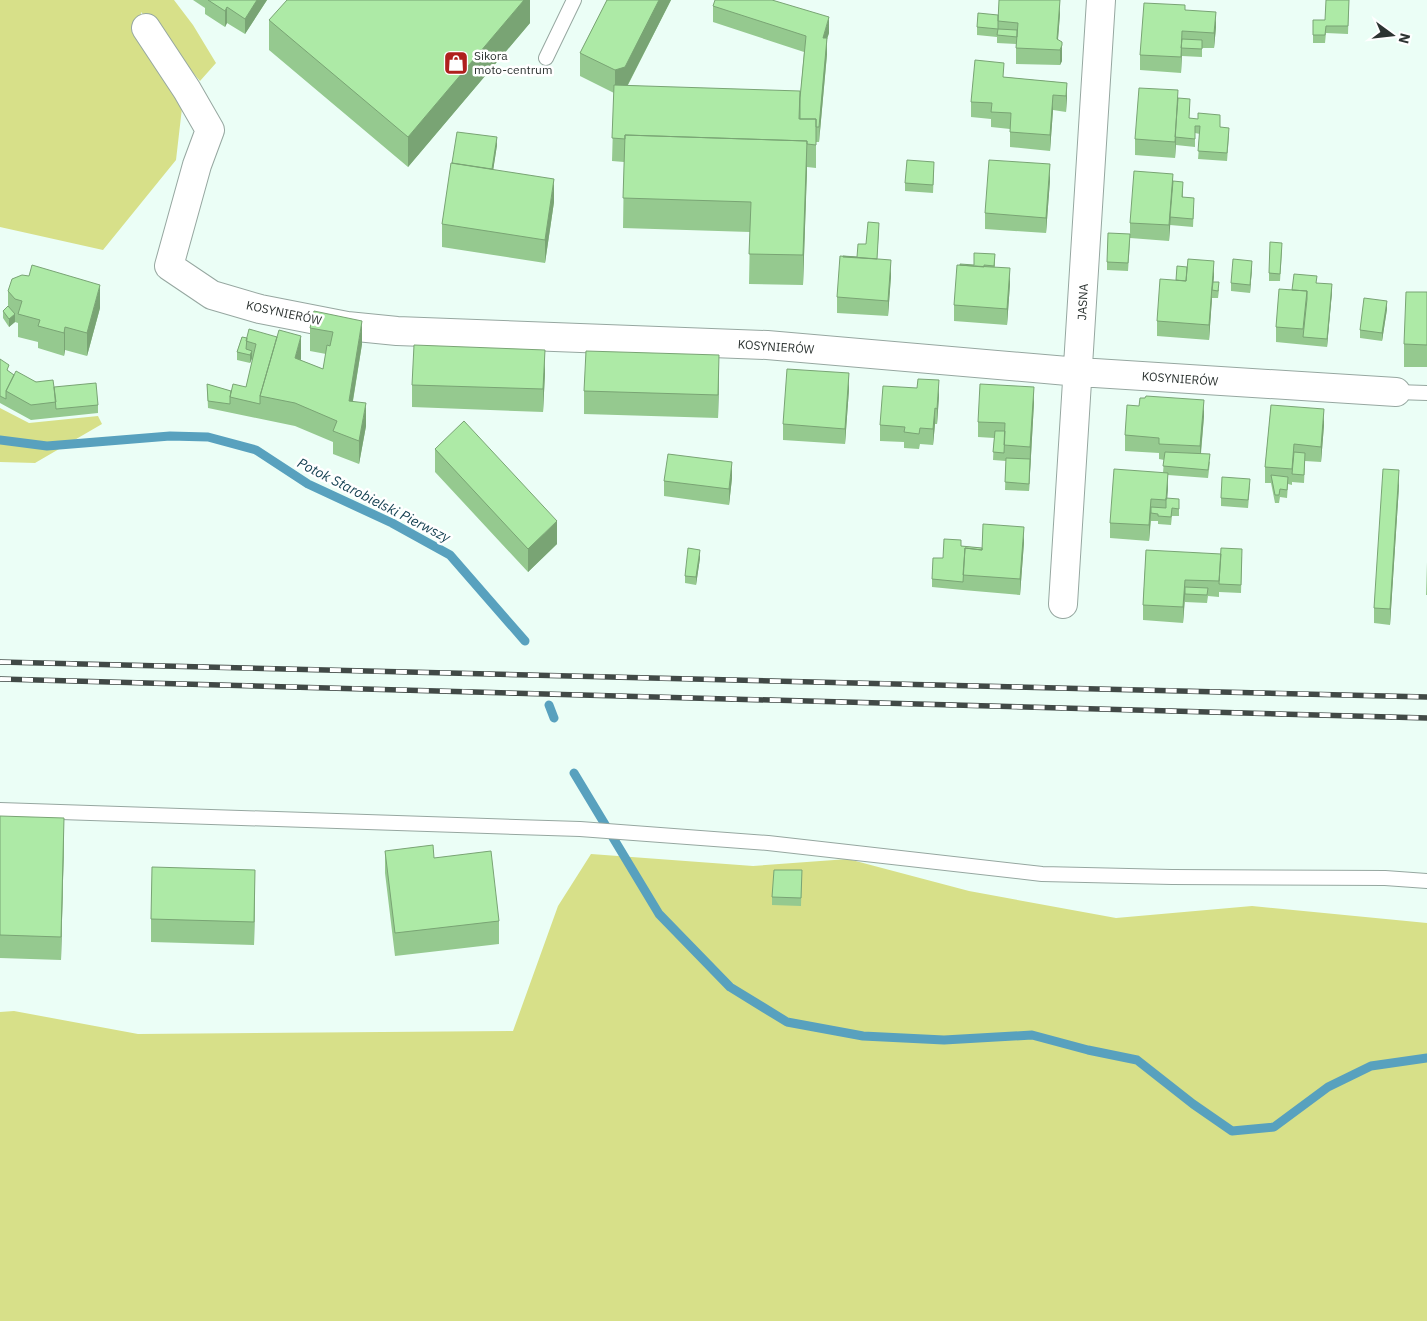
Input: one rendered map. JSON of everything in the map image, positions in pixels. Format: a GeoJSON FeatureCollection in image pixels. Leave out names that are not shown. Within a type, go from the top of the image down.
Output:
{"type":"FeatureCollection","features":[{"type":"Feature","properties":{"kind":"street","name":"JASNA"},"geometry":{"type":"LineString","coordinates":[[1063,604],[1101,0]]}},
{"type":"Feature","properties":{"kind":"street","name":"KOSYNIERÓW"},"geometry":{"type":"LineString","coordinates":[[146,28],[187,90],[210,130],[169,266],[212,295],[260,309],[348,326],[397,332],[767,346],[1079,372],[1396,392]]}},
{"type":"Feature","properties":{"kind":"lane"},"geometry":{"type":"LineString","coordinates":[[546,58],[574,0]]}},
{"type":"Feature","properties":{"kind":"lane"},"geometry":{"type":"LineString","coordinates":[[1396,392],[1427,393]]}},
{"type":"Feature","properties":{"kind":"lane"},"geometry":{"type":"LineString","coordinates":[[0,810],[636,832],[768,843],[1042,874],[1385,878],[1427,881]]}},
{"type":"Feature","properties":{"kind":"green space"},"geometry":{"type":"Polygon","coordinates":[[[0,0],[174,0],[193,25],[216,63],[200,81],[141,12],[139,38],[182,108],[176,160],[103,250],[0,227],[0,0]]]}},
{"type":"Feature","properties":{"kind":"green space"},"geometry":{"type":"Polygon","coordinates":[[[0,408],[29,423],[98,416],[102,424],[35,463],[0,462],[0,408]]]}},
{"type":"Feature","properties":{"kind":"green space"},"geometry":{"type":"Polygon","coordinates":[[[591,854],[753,866],[848,859],[969,891],[1116,918],[1252,906],[1427,923],[1427,1321],[0,1321],[0,1012],[14,1011],[138,1034],[513,1031],[558,906],[591,854]]]}},
{"type":"Feature","properties":{"kind":"building"},"geometry":{"type":"Polygon","coordinates":[[[208,0],[257,0],[245,19],[227,7],[225,11],[208,0]]]}},
{"type":"Feature","properties":{"kind":"building"},"geometry":{"type":"Polygon","coordinates":[[[287,0],[524,0],[408,137],[269,20],[287,0]]]}},
{"type":"Feature","properties":{"kind":"building"},"geometry":{"type":"Polygon","coordinates":[[[607,0],[659,0],[625,67],[615,70],[580,53],[607,0]]]}},
{"type":"Feature","properties":{"kind":"building"},"geometry":{"type":"Polygon","coordinates":[[[715,0],[772,0],[829,17],[823,38],[827,38],[819,127],[816,127],[816,119],[800,119],[800,98],[806,36],[713,6],[715,0]]]}},
{"type":"Feature","properties":{"kind":"building"},"geometry":{"type":"Polygon","coordinates":[[[999,0],[1060,0],[1057,39],[1062,42],[1060,50],[1016,48],[1018,23],[998,21],[999,0]]]}},
{"type":"Feature","properties":{"kind":"building"},"geometry":{"type":"Polygon","coordinates":[[[1326,0],[1349,0],[1348,26],[1326,26],[1325,35],[1313,35],[1313,20],[1325,20],[1326,0]]]}},
{"type":"Feature","properties":{"kind":"building"},"geometry":{"type":"Polygon","coordinates":[[[1144,3],[1185,5],[1185,10],[1216,12],[1214,33],[1182,31],[1181,57],[1140,55],[1144,3]]]}},
{"type":"Feature","properties":{"kind":"building"},"geometry":{"type":"Polygon","coordinates":[[[978,13],[998,15],[998,29],[977,27],[978,13]]]}},
{"type":"Feature","properties":{"kind":"building"},"geometry":{"type":"Polygon","coordinates":[[[998,29],[1017,30],[1017,37],[997,35],[998,29]]]}},
{"type":"Feature","properties":{"kind":"building"},"geometry":{"type":"Polygon","coordinates":[[[1182,39],[1202,40],[1202,49],[1181,48],[1182,39]]]}},
{"type":"Feature","properties":{"kind":"building"},"geometry":{"type":"Polygon","coordinates":[[[975,60],[1004,63],[1003,77],[1067,83],[1066,96],[1053,95],[1050,135],[1010,132],[1011,113],[991,112],[992,103],[971,102],[975,60]]]}},
{"type":"Feature","properties":{"kind":"building"},"geometry":{"type":"Polygon","coordinates":[[[614,85],[800,91],[799,119],[816,119],[816,145],[807,144],[807,141],[625,135],[625,139],[612,138],[614,85]]]}},
{"type":"Feature","properties":{"kind":"building"},"geometry":{"type":"Polygon","coordinates":[[[1139,88],[1178,90],[1175,142],[1135,139],[1139,88]]]}},
{"type":"Feature","properties":{"kind":"building"},"geometry":{"type":"Polygon","coordinates":[[[1178,98],[1190,99],[1189,118],[1198,119],[1198,113],[1220,115],[1220,127],[1229,128],[1227,153],[1198,151],[1200,126],[1195,126],[1195,139],[1175,137],[1178,98]]]}},
{"type":"Feature","properties":{"kind":"building"},"geometry":{"type":"Polygon","coordinates":[[[457,132],[497,137],[492,169],[452,163],[457,132]]]}},
{"type":"Feature","properties":{"kind":"building"},"geometry":{"type":"Polygon","coordinates":[[[625,135],[807,141],[803,255],[749,254],[751,202],[623,198],[625,135]]]}},
{"type":"Feature","properties":{"kind":"building"},"geometry":{"type":"Polygon","coordinates":[[[907,160],[934,162],[933,185],[905,183],[907,160]]]}},
{"type":"Feature","properties":{"kind":"building"},"geometry":{"type":"Polygon","coordinates":[[[989,160],[1050,164],[1046,218],[985,213],[989,160]]]}},
{"type":"Feature","properties":{"kind":"building"},"geometry":{"type":"Polygon","coordinates":[[[451,163],[554,179],[545,240],[442,224],[451,163]]]}},
{"type":"Feature","properties":{"kind":"building"},"geometry":{"type":"Polygon","coordinates":[[[1134,171],[1173,174],[1169,225],[1130,223],[1134,171]]]}},
{"type":"Feature","properties":{"kind":"building"},"geometry":{"type":"Polygon","coordinates":[[[1173,181],[1183,182],[1182,197],[1194,198],[1193,219],[1170,217],[1173,181]]]}},
{"type":"Feature","properties":{"kind":"building"},"geometry":{"type":"Polygon","coordinates":[[[868,222],[879,223],[877,259],[843,257],[857,257],[858,244],[866,244],[868,222]]]}},
{"type":"Feature","properties":{"kind":"building"},"geometry":{"type":"Polygon","coordinates":[[[1108,233],[1130,234],[1128,263],[1107,262],[1108,233]]]}},
{"type":"Feature","properties":{"kind":"building"},"geometry":{"type":"Polygon","coordinates":[[[1270,242],[1282,243],[1280,274],[1269,273],[1270,242]]]}},
{"type":"Feature","properties":{"kind":"building"},"geometry":{"type":"Polygon","coordinates":[[[974,253],[995,254],[994,266],[960,265],[974,265],[974,253]]]}},
{"type":"Feature","properties":{"kind":"building"},"geometry":{"type":"Polygon","coordinates":[[[840,256],[891,260],[888,301],[837,297],[840,256]]]}},
{"type":"Feature","properties":{"kind":"building"},"geometry":{"type":"Polygon","coordinates":[[[1188,259],[1214,261],[1209,325],[1157,321],[1160,279],[1186,281],[1188,259]]]}},
{"type":"Feature","properties":{"kind":"building"},"geometry":{"type":"Polygon","coordinates":[[[1233,259],[1252,261],[1250,285],[1231,283],[1233,259]]]}},
{"type":"Feature","properties":{"kind":"building"},"geometry":{"type":"Polygon","coordinates":[[[32,265],[100,285],[87,333],[65,327],[64,333],[38,326],[40,320],[18,314],[22,301],[15,299],[8,291],[12,279],[22,275],[29,276],[32,265]]]}},
{"type":"Feature","properties":{"kind":"building"},"geometry":{"type":"Polygon","coordinates":[[[957,265],[1010,268],[1007,309],[954,305],[957,265]]]}},
{"type":"Feature","properties":{"kind":"building"},"geometry":{"type":"Polygon","coordinates":[[[1177,266],[1187,267],[1186,281],[1176,280],[1177,266]]]}},
{"type":"Feature","properties":{"kind":"building"},"geometry":{"type":"Polygon","coordinates":[[[1294,274],[1317,276],[1316,283],[1332,284],[1327,339],[1303,337],[1307,291],[1292,290],[1294,274]]]}},
{"type":"Feature","properties":{"kind":"building"},"geometry":{"type":"Polygon","coordinates":[[[1213,282],[1219,282],[1218,291],[1212,290],[1213,282]]]}},
{"type":"Feature","properties":{"kind":"building"},"geometry":{"type":"Polygon","coordinates":[[[1279,289],[1307,291],[1303,329],[1276,327],[1279,289]]]}},
{"type":"Feature","properties":{"kind":"building"},"geometry":{"type":"Polygon","coordinates":[[[1406,292],[1427,292],[1427,345],[1404,344],[1406,292]]]}},
{"type":"Feature","properties":{"kind":"building"},"geometry":{"type":"Polygon","coordinates":[[[1364,298],[1387,301],[1382,333],[1360,330],[1364,298]]]}},
{"type":"Feature","properties":{"kind":"building"},"geometry":{"type":"Polygon","coordinates":[[[8,306],[15,314],[9,319],[3,311],[8,306]]]}},
{"type":"Feature","properties":{"kind":"building"},"geometry":{"type":"Polygon","coordinates":[[[314,311],[362,321],[349,401],[366,403],[359,441],[333,431],[337,421],[295,403],[260,396],[279,330],[301,336],[295,358],[323,369],[327,345],[330,346],[333,332],[310,328],[314,311]]]}},
{"type":"Feature","properties":{"kind":"building"},"geometry":{"type":"Polygon","coordinates":[[[249,329],[277,337],[260,396],[260,404],[230,397],[233,384],[246,387],[256,344],[246,341],[249,329]]]}},
{"type":"Feature","properties":{"kind":"building"},"geometry":{"type":"Polygon","coordinates":[[[242,337],[247,338],[246,349],[252,351],[250,355],[237,352],[242,337]]]}},
{"type":"Feature","properties":{"kind":"building"},"geometry":{"type":"Polygon","coordinates":[[[414,345],[545,350],[543,389],[412,385],[414,345]]]}},
{"type":"Feature","properties":{"kind":"building"},"geometry":{"type":"Polygon","coordinates":[[[586,351],[719,355],[718,395],[584,391],[586,351]]]}},
{"type":"Feature","properties":{"kind":"building"},"geometry":{"type":"Polygon","coordinates":[[[0,359],[9,365],[7,370],[14,375],[6,391],[6,399],[0,396],[0,359]]]}},
{"type":"Feature","properties":{"kind":"building"},"geometry":{"type":"Polygon","coordinates":[[[787,369],[849,373],[845,429],[783,424],[787,369]]]}},
{"type":"Feature","properties":{"kind":"building"},"geometry":{"type":"Polygon","coordinates":[[[16,371],[36,382],[53,380],[56,402],[31,405],[6,391],[16,371]]]}},
{"type":"Feature","properties":{"kind":"building"},"geometry":{"type":"Polygon","coordinates":[[[918,379],[939,380],[937,409],[935,408],[933,429],[920,428],[919,434],[904,432],[905,427],[880,425],[883,386],[917,388],[918,379]]]}},
{"type":"Feature","properties":{"kind":"building"},"geometry":{"type":"Polygon","coordinates":[[[96,383],[98,405],[56,409],[54,387],[96,383]]]}},
{"type":"Feature","properties":{"kind":"building"},"geometry":{"type":"Polygon","coordinates":[[[207,384],[231,391],[230,404],[208,401],[207,384]]]}},
{"type":"Feature","properties":{"kind":"building"},"geometry":{"type":"Polygon","coordinates":[[[980,384],[1034,387],[1030,447],[1004,445],[1005,423],[978,422],[980,384]]]}},
{"type":"Feature","properties":{"kind":"building"},"geometry":{"type":"Polygon","coordinates":[[[1146,396],[1204,400],[1200,446],[1159,444],[1159,438],[1125,435],[1127,405],[1139,406],[1140,398],[1145,398],[1146,396]]]}},
{"type":"Feature","properties":{"kind":"building"},"geometry":{"type":"Polygon","coordinates":[[[1271,405],[1324,409],[1321,447],[1294,444],[1292,469],[1265,467],[1271,405]]]}},
{"type":"Feature","properties":{"kind":"building"},"geometry":{"type":"Polygon","coordinates":[[[464,421],[557,521],[528,549],[435,449],[464,421]]]}},
{"type":"Feature","properties":{"kind":"building"},"geometry":{"type":"Polygon","coordinates":[[[995,431],[1005,431],[1004,453],[993,452],[995,431]]]}},
{"type":"Feature","properties":{"kind":"building"},"geometry":{"type":"Polygon","coordinates":[[[1165,452],[1210,454],[1208,470],[1163,466],[1165,452]]]}},
{"type":"Feature","properties":{"kind":"building"},"geometry":{"type":"Polygon","coordinates":[[[1294,452],[1305,453],[1304,475],[1292,474],[1294,452]]]}},
{"type":"Feature","properties":{"kind":"building"},"geometry":{"type":"Polygon","coordinates":[[[668,454],[732,462],[729,489],[664,481],[668,454]]]}},
{"type":"Feature","properties":{"kind":"building"},"geometry":{"type":"Polygon","coordinates":[[[1006,458],[1030,459],[1029,484],[1005,482],[1006,458]]]}},
{"type":"Feature","properties":{"kind":"building"},"geometry":{"type":"Polygon","coordinates":[[[1114,469],[1168,473],[1166,500],[1151,499],[1149,525],[1110,523],[1114,469]]]}},
{"type":"Feature","properties":{"kind":"building"},"geometry":{"type":"Polygon","coordinates":[[[1383,469],[1399,470],[1390,609],[1374,608],[1383,469]]]}},
{"type":"Feature","properties":{"kind":"building"},"geometry":{"type":"Polygon","coordinates":[[[1271,475],[1288,477],[1287,490],[1280,489],[1279,495],[1275,495],[1271,475]]]}},
{"type":"Feature","properties":{"kind":"building"},"geometry":{"type":"Polygon","coordinates":[[[1222,477],[1250,479],[1248,500],[1221,498],[1222,477]]]}},
{"type":"Feature","properties":{"kind":"building"},"geometry":{"type":"Polygon","coordinates":[[[1166,498],[1179,499],[1179,509],[1172,508],[1171,517],[1158,516],[1158,514],[1151,513],[1151,507],[1166,508],[1166,498]]]}},
{"type":"Feature","properties":{"kind":"building"},"geometry":{"type":"Polygon","coordinates":[[[983,524],[1024,527],[1020,579],[963,575],[965,548],[982,550],[983,524]]]}},
{"type":"Feature","properties":{"kind":"building"},"geometry":{"type":"Polygon","coordinates":[[[944,539],[961,540],[961,546],[982,548],[982,550],[965,548],[963,582],[932,579],[933,558],[943,558],[944,539]]]}},
{"type":"Feature","properties":{"kind":"building"},"geometry":{"type":"Polygon","coordinates":[[[688,548],[700,550],[696,577],[685,576],[688,548]]]}},
{"type":"Feature","properties":{"kind":"building"},"geometry":{"type":"Polygon","coordinates":[[[1221,548],[1242,549],[1241,585],[1219,584],[1221,548]]]}},
{"type":"Feature","properties":{"kind":"building"},"geometry":{"type":"Polygon","coordinates":[[[1146,550],[1221,554],[1219,581],[1185,580],[1183,607],[1143,605],[1146,550]]]}},
{"type":"Feature","properties":{"kind":"building"},"geometry":{"type":"Polygon","coordinates":[[[1185,587],[1208,588],[1207,595],[1185,594],[1185,587]]]}},
{"type":"Feature","properties":{"kind":"building"},"geometry":{"type":"Polygon","coordinates":[[[0,816],[64,818],[61,937],[0,935],[0,816]]]}},
{"type":"Feature","properties":{"kind":"building"},"geometry":{"type":"Polygon","coordinates":[[[433,845],[434,858],[491,851],[499,921],[395,933],[385,851],[433,845]]]}},
{"type":"Feature","properties":{"kind":"building"},"geometry":{"type":"Polygon","coordinates":[[[152,867],[255,870],[254,922],[151,919],[152,867]]]}},
{"type":"Feature","properties":{"kind":"building"},"geometry":{"type":"Polygon","coordinates":[[[774,870],[802,870],[801,898],[772,897],[774,870]]]}},
{"type":"Feature","properties":{"kind":"waterway","name":"Potok Starobielski Pierwszy"},"geometry":{"type":"LineString","coordinates":[[0,440],[47,446],[170,436],[208,437],[256,450],[308,484],[392,523],[450,555],[525,641]]}},
{"type":"Feature","properties":{"kind":"waterway","name":"Potok Starobielski Pierwszy"},"geometry":{"type":"LineString","coordinates":[[549,705],[554,718]]}},
{"type":"Feature","properties":{"kind":"waterway","name":"Potok Starobielski Pierwszy"},"geometry":{"type":"LineString","coordinates":[[574,773],[659,914],[730,987],[787,1022],[863,1036],[944,1040],[1032,1035],[1088,1050],[1137,1060],[1193,1104],[1232,1131],[1274,1127],[1328,1087],[1371,1066],[1427,1058]]}},
{"type":"Feature","properties":{"kind":"railway"},"geometry":{"type":"LineString","coordinates":[[0,662],[1427,697]]}},
{"type":"Feature","properties":{"kind":"railway"},"geometry":{"type":"LineString","coordinates":[[0,679],[1427,718]]}},
{"type":"Feature","properties":{"kind":"place","name":"Sikora moto-centrum"},"geometry":{"type":"Point","coordinates":[456,63]}}]}
